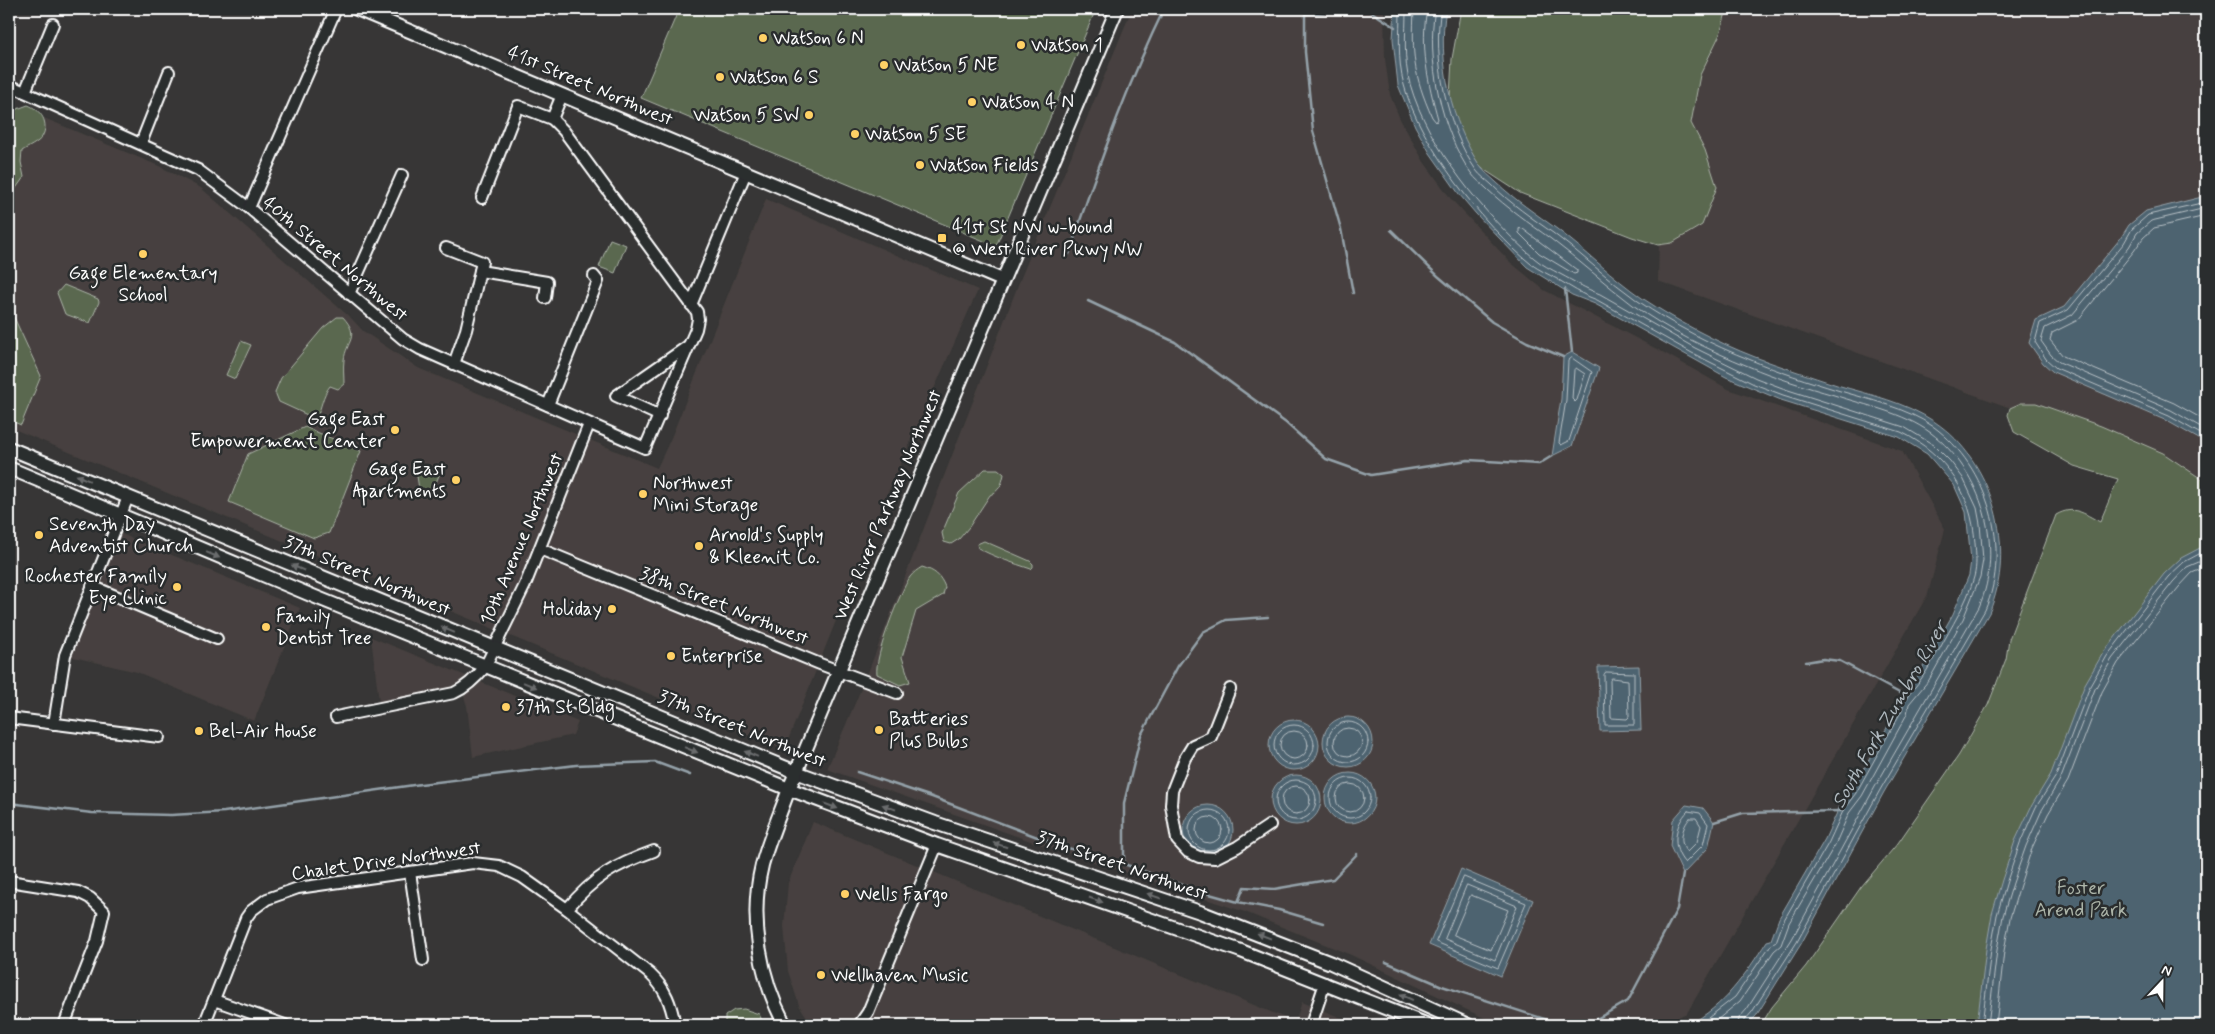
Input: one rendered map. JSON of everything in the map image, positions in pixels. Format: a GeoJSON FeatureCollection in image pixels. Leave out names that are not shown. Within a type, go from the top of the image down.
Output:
{"type":"FeatureCollection","features":[{"type":"Feature","properties":{"kind":"main road","name":"41st Street Northwest"},"geometry":{"type":"LineString","coordinates":[[357,9],[1002,280]]}},
{"type":"Feature","properties":{"kind":"main road","name":"West River Parkway Northwest"},"geometry":{"type":"LineString","coordinates":[[785,1025],[765,975],[758,941],[757,902],[762,866],[796,772],[1117,9]]}},
{"type":"Feature","properties":{"kind":"main road","name":"37th Street Northwest"},"geometry":{"type":"LineString","coordinates":[[9,448],[493,649],[796,772],[935,824],[1200,912],[1331,963],[1468,1025]]}},
{"type":"Feature","properties":{"kind":"main road","name":"37th Street Northwest"},"geometry":{"type":"LineString","coordinates":[[9,468],[485,667],[789,789],[937,845],[1192,933],[1325,983],[1428,1025]]}},
{"type":"Feature","properties":{"kind":"main road"},"geometry":{"type":"LineString","coordinates":[[1192,933],[1200,912]]}},
{"type":"Feature","properties":{"kind":"street"},"geometry":{"type":"LineString","coordinates":[[249,208],[336,9]]}},
{"type":"Feature","properties":{"kind":"street"},"geometry":{"type":"LineString","coordinates":[[25,92],[53,24]]}},
{"type":"Feature","properties":{"kind":"street"},"geometry":{"type":"LineString","coordinates":[[141,143],[170,72]]}},
{"type":"Feature","properties":{"kind":"street","name":"40th Street Northwest"},"geometry":{"type":"LineString","coordinates":[[9,85],[193,167],[249,208],[403,339],[454,364],[645,448],[660,416]]}},
{"type":"Feature","properties":{"kind":"street"},"geometry":{"type":"LineString","coordinates":[[552,120],[562,95]]}},
{"type":"Feature","properties":{"kind":"street"},"geometry":{"type":"LineString","coordinates":[[482,198],[518,106],[552,120],[564,130],[696,312],[698,319],[689,345],[660,416],[616,396],[689,345]]}},
{"type":"Feature","properties":{"kind":"street"},"geometry":{"type":"LineString","coordinates":[[691,305],[746,172]]}},
{"type":"Feature","properties":{"kind":"street"},"geometry":{"type":"LineString","coordinates":[[350,294],[402,175]]}},
{"type":"Feature","properties":{"kind":"street"},"geometry":{"type":"LineString","coordinates":[[446,248],[482,262],[462,343],[454,364]]}},
{"type":"Feature","properties":{"kind":"street"},"geometry":{"type":"LineString","coordinates":[[480,271],[547,282],[545,298]]}},
{"type":"Feature","properties":{"kind":"street"},"geometry":{"type":"LineString","coordinates":[[548,405],[598,281],[594,276]]}},
{"type":"Feature","properties":{"kind":"street","name":"10th Avenue Northwest"},"geometry":{"type":"LineString","coordinates":[[336,717],[454,693],[470,684],[485,667],[525,585],[589,424]]}},
{"type":"Feature","properties":{"kind":"street"},"geometry":{"type":"LineString","coordinates":[[54,724],[65,655],[128,497]]}},
{"type":"Feature","properties":{"kind":"street","name":"38th Street Northwest"},"geometry":{"type":"LineString","coordinates":[[540,549],[897,693]]}},
{"type":"Feature","properties":{"kind":"street"},"geometry":{"type":"LineString","coordinates":[[92,586],[217,639]]}},
{"type":"Feature","properties":{"kind":"street"},"geometry":{"type":"LineString","coordinates":[[1230,690],[1211,736],[1193,745],[1184,758],[1172,791],[1171,805],[1177,840],[1188,852],[1199,857],[1215,858],[1237,847],[1270,825]]}},
{"type":"Feature","properties":{"kind":"street"},"geometry":{"type":"LineString","coordinates":[[9,718],[159,737]]}},
{"type":"Feature","properties":{"kind":"street"},"geometry":{"type":"LineString","coordinates":[[859,1025],[868,1012],[937,845]]}},
{"type":"Feature","properties":{"kind":"street"},"geometry":{"type":"LineString","coordinates":[[567,909],[596,879],[633,858],[654,851]]}},
{"type":"Feature","properties":{"kind":"street","name":"Chalet Drive Northwest"},"geometry":{"type":"LineString","coordinates":[[204,1025],[246,918],[251,911],[267,899],[298,888],[474,863],[487,863],[522,877],[567,909],[659,982],[670,1001],[675,1025]]}},
{"type":"Feature","properties":{"kind":"street"},"geometry":{"type":"LineString","coordinates":[[410,872],[423,960]]}},
{"type":"Feature","properties":{"kind":"street"},"geometry":{"type":"LineString","coordinates":[[9,881],[78,892],[90,898],[104,911],[97,941],[64,1025]]}},
{"type":"Feature","properties":{"kind":"street"},"geometry":{"type":"LineString","coordinates":[[1311,1025],[1325,983]]}},
{"type":"Feature","properties":{"kind":"street"},"geometry":{"type":"LineString","coordinates":[[214,1000],[285,1025]]}},
{"type":"Feature","properties":{"kind":"shaded area"},"geometry":{"type":"Polygon","coordinates":[[[1132,9],[1384,9],[1385,59],[1390,95],[1400,119],[1424,162],[1451,199],[1510,262],[1544,290],[1668,355],[1728,389],[1902,451],[1945,529],[1928,594],[1687,1013],[1659,1025],[1499,1025],[1351,955],[1245,912],[1036,843],[827,769],[867,675],[1020,280],[1132,9]]]}},
{"type":"Feature","properties":{"kind":"shaded area"},"geometry":{"type":"Polygon","coordinates":[[[1685,9],[2206,9],[2206,499],[2130,451],[1658,281],[1660,205],[1685,9]]]}},
{"type":"Feature","properties":{"kind":"shaded area"},"geometry":{"type":"Polygon","coordinates":[[[32,113],[159,166],[201,188],[352,319],[363,331],[418,368],[657,468],[671,438],[766,199],[978,290],[885,499],[784,750],[9,427],[9,167],[32,113]]]}},
{"type":"Feature","properties":{"kind":"shaded area"},"geometry":{"type":"Polygon","coordinates":[[[114,531],[300,608],[254,721],[137,672],[65,655],[114,531]]]}},
{"type":"Feature","properties":{"kind":"shaded area"},"geometry":{"type":"Polygon","coordinates":[[[371,637],[578,722],[573,735],[473,757],[467,706],[462,690],[380,709],[371,637]]]}},
{"type":"Feature","properties":{"kind":"shaded area"},"geometry":{"type":"Polygon","coordinates":[[[813,822],[1295,1022],[1302,1002],[1359,1025],[812,1025],[799,1005],[788,971],[784,926],[788,883],[813,822]]]}},
{"type":"Feature","properties":{"kind":"green space","name":"Watson Fields"},"geometry":{"type":"Polygon","coordinates":[[[679,9],[1096,9],[996,246],[641,98],[679,9]]]}},
{"type":"Feature","properties":{"kind":"green space"},"geometry":{"type":"Polygon","coordinates":[[[1461,9],[1727,9],[1720,34],[1700,75],[1691,123],[1705,150],[1717,187],[1702,225],[1672,243],[1658,245],[1632,237],[1520,193],[1480,167],[1449,116],[1452,59],[1461,9]]]}},
{"type":"Feature","properties":{"kind":"green space"},"geometry":{"type":"Polygon","coordinates":[[[28,105],[37,110],[43,118],[45,122],[44,132],[38,141],[22,151],[21,162],[24,177],[9,198],[9,112],[28,105]]]}},
{"type":"Feature","properties":{"kind":"green space"},"geometry":{"type":"Polygon","coordinates":[[[610,239],[626,245],[615,273],[599,267],[610,239]]]}},
{"type":"Feature","properties":{"kind":"green space"},"geometry":{"type":"Polygon","coordinates":[[[64,285],[98,299],[99,302],[90,323],[65,314],[57,293],[64,285]]]}},
{"type":"Feature","properties":{"kind":"green space"},"geometry":{"type":"Polygon","coordinates":[[[9,312],[12,313],[41,376],[21,425],[9,420],[9,312]]]}},
{"type":"Feature","properties":{"kind":"green space"},"geometry":{"type":"Polygon","coordinates":[[[337,317],[343,317],[352,334],[344,360],[344,384],[338,389],[330,386],[316,419],[279,402],[275,392],[281,378],[323,328],[337,317]]]}},
{"type":"Feature","properties":{"kind":"green space"},"geometry":{"type":"Polygon","coordinates":[[[241,341],[251,345],[235,379],[226,375],[241,341]]]}},
{"type":"Feature","properties":{"kind":"green space","name":"Foster Arend Park"},"geometry":{"type":"Polygon","coordinates":[[[2021,403],[2036,403],[2101,426],[2163,453],[2206,482],[2206,1025],[1761,1025],[1772,1007],[1806,966],[1861,887],[1898,843],[1959,755],[1988,705],[2006,659],[2009,639],[2056,515],[2073,510],[2100,522],[2118,479],[2074,466],[2014,432],[2008,415],[2010,408],[2021,403]]]}},
{"type":"Feature","properties":{"kind":"green space"},"geometry":{"type":"Polygon","coordinates":[[[305,427],[361,451],[329,533],[314,538],[229,502],[248,454],[305,427]]]}},
{"type":"Feature","properties":{"kind":"green space"},"geometry":{"type":"Polygon","coordinates":[[[419,465],[440,473],[430,497],[419,489],[417,476],[419,465]]]}},
{"type":"Feature","properties":{"kind":"green space"},"geometry":{"type":"Polygon","coordinates":[[[985,469],[998,469],[1004,474],[1000,487],[990,495],[959,539],[951,544],[944,542],[942,533],[959,493],[985,469]]]}},
{"type":"Feature","properties":{"kind":"green space"},"geometry":{"type":"Polygon","coordinates":[[[984,541],[1030,561],[1033,567],[1031,569],[978,548],[977,544],[984,541]]]}},
{"type":"Feature","properties":{"kind":"green space"},"geometry":{"type":"Polygon","coordinates":[[[922,567],[936,574],[945,587],[943,595],[916,611],[902,657],[910,682],[900,685],[877,674],[879,654],[900,596],[910,577],[922,567]]]}},
{"type":"Feature","properties":{"kind":"green space"},"geometry":{"type":"Polygon","coordinates":[[[744,1009],[759,1014],[764,1025],[725,1025],[725,1016],[734,1010],[744,1009]]]}},
{"type":"Feature","properties":{"kind":"water"},"geometry":{"type":"Polygon","coordinates":[[[1395,9],[1446,9],[1443,49],[1445,69],[1454,110],[1461,130],[1480,166],[1511,195],[1568,237],[1642,298],[1697,331],[1765,361],[1900,404],[1924,415],[1955,439],[1972,459],[1985,482],[2000,534],[2001,561],[1997,588],[1989,613],[1884,792],[1801,944],[1756,1016],[1747,1025],[1688,1025],[1713,1009],[1733,989],[1767,941],[1771,940],[1779,918],[1825,839],[1840,806],[1852,790],[1898,708],[1898,701],[1919,674],[1953,614],[1969,575],[1971,560],[1966,512],[1954,485],[1927,454],[1899,437],[1781,400],[1726,377],[1595,304],[1572,295],[1527,267],[1459,194],[1430,153],[1415,126],[1398,85],[1393,39],[1395,9]]]}},
{"type":"Feature","properties":{"kind":"water"},"geometry":{"type":"Polygon","coordinates":[[[2206,196],[2206,443],[2167,421],[2053,372],[2043,363],[2029,343],[2036,320],[2064,307],[2120,239],[2129,225],[2146,211],[2206,196]]]}},
{"type":"Feature","properties":{"kind":"water"},"geometry":{"type":"Polygon","coordinates":[[[1572,352],[1599,368],[1572,446],[1552,456],[1561,399],[1563,357],[1572,352]]]}},
{"type":"Feature","properties":{"kind":"water","name":"Foster Arend Park"},"geometry":{"type":"Polygon","coordinates":[[[2200,548],[2206,548],[2206,1025],[1977,1025],[1992,914],[2002,880],[2015,841],[2032,805],[2051,774],[2085,684],[2103,653],[2164,574],[2181,558],[2200,548]]]}},
{"type":"Feature","properties":{"kind":"water"},"geometry":{"type":"Polygon","coordinates":[[[1639,666],[1641,730],[1600,731],[1598,667],[1639,666]]]}},
{"type":"Feature","properties":{"kind":"water"},"geometry":{"type":"Polygon","coordinates":[[[1343,717],[1353,717],[1366,724],[1373,737],[1373,747],[1366,760],[1353,767],[1343,767],[1334,763],[1327,756],[1323,747],[1323,737],[1327,728],[1334,721],[1343,717]]]}},
{"type":"Feature","properties":{"kind":"water"},"geometry":{"type":"Polygon","coordinates":[[[1289,720],[1299,720],[1312,727],[1319,740],[1319,750],[1312,763],[1299,770],[1289,770],[1280,766],[1273,759],[1269,750],[1269,740],[1273,731],[1280,724],[1289,720]]]}},
{"type":"Feature","properties":{"kind":"water"},"geometry":{"type":"Polygon","coordinates":[[[1350,773],[1360,775],[1368,780],[1373,788],[1375,798],[1373,808],[1368,816],[1360,821],[1350,823],[1340,821],[1332,816],[1327,808],[1325,798],[1327,788],[1332,780],[1340,775],[1350,773]]]}},
{"type":"Feature","properties":{"kind":"water"},"geometry":{"type":"Polygon","coordinates":[[[1291,775],[1301,775],[1314,782],[1321,795],[1321,805],[1314,818],[1301,825],[1291,825],[1282,821],[1275,814],[1271,805],[1271,795],[1275,786],[1282,779],[1291,775]]]}},
{"type":"Feature","properties":{"kind":"water"},"geometry":{"type":"Polygon","coordinates":[[[1208,805],[1217,807],[1228,816],[1233,830],[1231,839],[1222,850],[1208,855],[1199,853],[1188,844],[1183,830],[1185,821],[1194,810],[1208,805]]]}},
{"type":"Feature","properties":{"kind":"water"},"geometry":{"type":"Polygon","coordinates":[[[1686,805],[1703,808],[1714,822],[1708,848],[1683,874],[1670,846],[1673,820],[1686,805]]]}},
{"type":"Feature","properties":{"kind":"water"},"geometry":{"type":"Polygon","coordinates":[[[1461,869],[1533,900],[1501,976],[1429,945],[1461,869]]]}},
{"type":"Feature","properties":{"kind":"waterway"},"geometry":{"type":"LineString","coordinates":[[1069,254],[1112,130],[1164,9]]}},
{"type":"Feature","properties":{"kind":"waterway"},"geometry":{"type":"LineString","coordinates":[[1305,9],[1305,52],[1313,131],[1341,229],[1353,293]]}},
{"type":"Feature","properties":{"kind":"waterway"},"geometry":{"type":"LineString","coordinates":[[1306,14],[1355,9]]}},
{"type":"Feature","properties":{"kind":"waterway"},"geometry":{"type":"LineString","coordinates":[[1367,9],[1395,27]]}},
{"type":"Feature","properties":{"kind":"waterway"},"geometry":{"type":"LineString","coordinates":[[1391,230],[1438,276],[1492,322],[1527,342],[1563,357]]}},
{"type":"Feature","properties":{"kind":"waterway"},"geometry":{"type":"LineString","coordinates":[[1565,289],[1572,352]]}},
{"type":"Feature","properties":{"kind":"waterway"},"geometry":{"type":"LineString","coordinates":[[1088,301],[1175,342],[1286,423],[1326,459],[1371,475],[1468,460],[1539,464],[1552,456]]}},
{"type":"Feature","properties":{"kind":"waterway"},"geometry":{"type":"LineString","coordinates":[[1124,864],[1124,803],[1141,735],[1178,666],[1203,632],[1226,620],[1268,617]]}},
{"type":"Feature","properties":{"kind":"waterway","name":"South Fork Zumbro River"},"geometry":{"type":"LineString","coordinates":[[1806,662],[1823,659],[1840,661],[1905,696]]}},
{"type":"Feature","properties":{"kind":"waterway"},"geometry":{"type":"LineString","coordinates":[[9,803],[92,813],[171,815],[224,812],[421,784],[576,765],[655,762],[690,775]]}},
{"type":"Feature","properties":{"kind":"waterway"},"geometry":{"type":"LineString","coordinates":[[857,772],[932,797],[1061,846],[1124,864],[1202,892],[1238,902],[1279,910],[1323,923]]}},
{"type":"Feature","properties":{"kind":"waterway","name":"South Fork Zumbro River"},"geometry":{"type":"LineString","coordinates":[[1714,822],[1743,813],[1841,811]]}},
{"type":"Feature","properties":{"kind":"waterway"},"geometry":{"type":"LineString","coordinates":[[1238,902],[1244,887],[1274,889],[1333,879],[1357,854]]}},
{"type":"Feature","properties":{"kind":"waterway"},"geometry":{"type":"LineString","coordinates":[[1586,1025],[1628,1001],[1677,909],[1683,874]]}},
{"type":"Feature","properties":{"kind":"waterway"},"geometry":{"type":"LineString","coordinates":[[1386,962],[1442,986],[1563,1025]]}},
{"type":"Feature","properties":{"kind":"place","name":"Watson 6 N"},"geometry":{"type":"Point","coordinates":[763,38]}},
{"type":"Feature","properties":{"kind":"place","name":"Watson 1"},"geometry":{"type":"Point","coordinates":[1021,45]}},
{"type":"Feature","properties":{"kind":"place","name":"Watson 5 NE"},"geometry":{"type":"Point","coordinates":[884,65]}},
{"type":"Feature","properties":{"kind":"place","name":"Watson 6 S"},"geometry":{"type":"Point","coordinates":[720,77]}},
{"type":"Feature","properties":{"kind":"place","name":"Watson 4 N"},"geometry":{"type":"Point","coordinates":[972,102]}},
{"type":"Feature","properties":{"kind":"place","name":"Watson 5 SW"},"geometry":{"type":"Point","coordinates":[809,115]}},
{"type":"Feature","properties":{"kind":"place","name":"Watson 5 SE"},"geometry":{"type":"Point","coordinates":[855,134]}},
{"type":"Feature","properties":{"kind":"place","name":"Watson Fields"},"geometry":{"type":"Point","coordinates":[920,165]}},
{"type":"Feature","properties":{"kind":"place","name":"41st St NW w-bound @ West River Pkwy NW"},"geometry":{"type":"Point","coordinates":[942,238]}},
{"type":"Feature","properties":{"kind":"place","name":"Gage Elementary School"},"geometry":{"type":"Point","coordinates":[143,254]}},
{"type":"Feature","properties":{"kind":"place","name":"Gage East Empowerment Center"},"geometry":{"type":"Point","coordinates":[395,430]}},
{"type":"Feature","properties":{"kind":"place","name":"Gage East Apartments"},"geometry":{"type":"Point","coordinates":[456,480]}},
{"type":"Feature","properties":{"kind":"place","name":"Northwest Mini Storage"},"geometry":{"type":"Point","coordinates":[643,494]}},
{"type":"Feature","properties":{"kind":"place","name":"Seventh Day Adventist Church"},"geometry":{"type":"Point","coordinates":[39,535]}},
{"type":"Feature","properties":{"kind":"place","name":"Arnold's Supply & Kleenit Co."},"geometry":{"type":"Point","coordinates":[699,546]}},
{"type":"Feature","properties":{"kind":"place","name":"Rochester Family Eye Clinic"},"geometry":{"type":"Point","coordinates":[177,587]}},
{"type":"Feature","properties":{"kind":"place","name":"Holiday"},"geometry":{"type":"Point","coordinates":[612,609]}},
{"type":"Feature","properties":{"kind":"place","name":"Family Dentist Tree"},"geometry":{"type":"Point","coordinates":[266,627]}},
{"type":"Feature","properties":{"kind":"place","name":"Enterprise"},"geometry":{"type":"Point","coordinates":[671,656]}},
{"type":"Feature","properties":{"kind":"place","name":"37th St Bldg"},"geometry":{"type":"Point","coordinates":[506,707]}},
{"type":"Feature","properties":{"kind":"place","name":"Batteries Plus Bulbs"},"geometry":{"type":"Point","coordinates":[879,730]}},
{"type":"Feature","properties":{"kind":"place","name":"Bel-Air House"},"geometry":{"type":"Point","coordinates":[199,731]}},
{"type":"Feature","properties":{"kind":"place","name":"Wells Fargo"},"geometry":{"type":"Point","coordinates":[845,894]}},
{"type":"Feature","properties":{"kind":"place","name":"Wellhaven Music"},"geometry":{"type":"Point","coordinates":[821,975]}}]}
